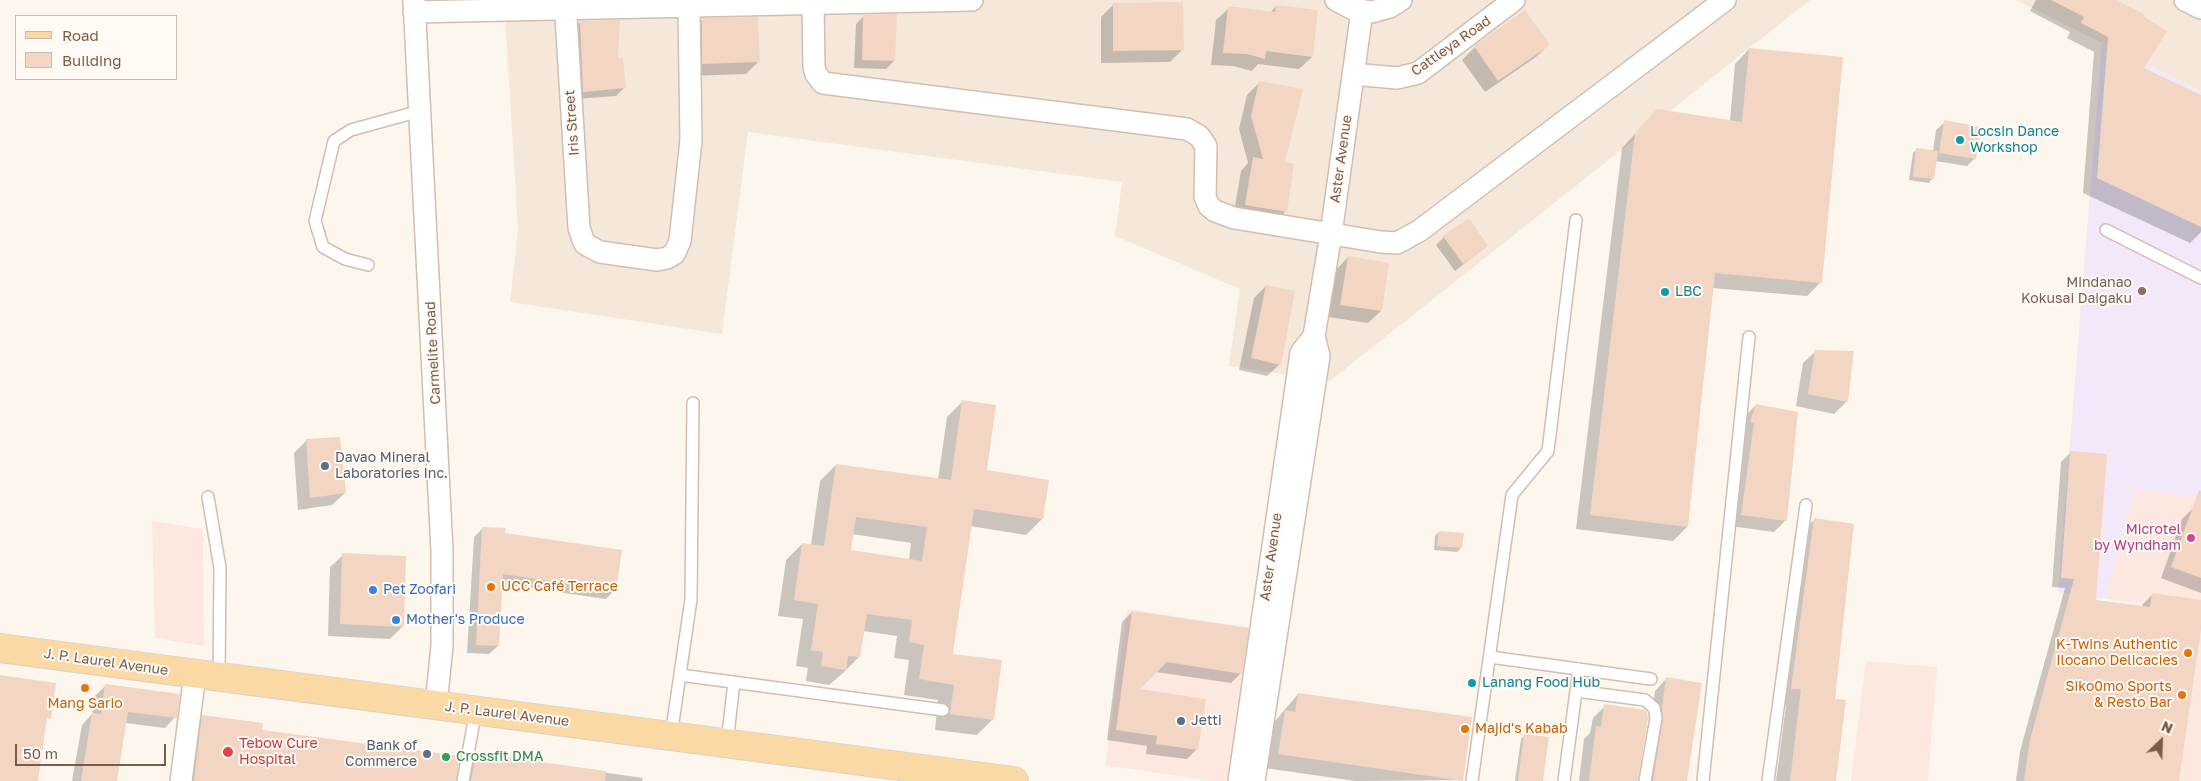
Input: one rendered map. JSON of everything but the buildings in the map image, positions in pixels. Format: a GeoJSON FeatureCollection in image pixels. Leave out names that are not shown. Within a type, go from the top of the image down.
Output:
{"type":"FeatureCollection","features":[{"type":"Feature","properties":{"kind":"main road","name":"J. P. Laurel Avenue"},"geometry":{"type":"LineString","coordinates":[[0,648],[1014,781]]}},
{"type":"Feature","properties":{"kind":"street"},"geometry":{"type":"LineString","coordinates":[[414,6],[565,4],[689,7],[972,0]]}},
{"type":"Feature","properties":{"kind":"street"},"geometry":{"type":"LineString","coordinates":[[1336,0],[1344,6],[1362,12],[1381,10],[1401,0]]}},
{"type":"Feature","properties":{"kind":"street","name":"Cattleya Road"},"geometry":{"type":"LineString","coordinates":[[1353,74],[1397,78],[1418,73],[1514,0]]}},
{"type":"Feature","properties":{"kind":"street"},"geometry":{"type":"LineString","coordinates":[[813,5],[814,67],[818,79],[823,82],[1187,129],[1199,136],[1206,146],[1206,197],[1209,206],[1215,212],[1234,218],[1397,243],[1406,239],[1725,0]]}},
{"type":"Feature","properties":{"kind":"street"},"geometry":{"type":"LineString","coordinates":[[2185,0],[2201,8]]}},
{"type":"Feature","properties":{"kind":"street","name":"Iris Street"},"geometry":{"type":"LineString","coordinates":[[565,4],[579,228],[586,244],[600,252],[657,260],[667,258],[678,248],[691,140],[689,7]]}},
{"type":"Feature","properties":{"kind":"street","name":"Carmelite Road"},"geometry":{"type":"LineString","coordinates":[[414,6],[442,551],[442,646],[436,705]]}},
{"type":"Feature","properties":{"kind":"street","name":"Aster Avenue"},"geometry":{"type":"LineString","coordinates":[[1239,781],[1270,620],[1305,389],[1319,356],[1314,336],[1331,234],[1362,12]]}},
{"type":"Feature","properties":{"kind":"street","name":"Aster Avenue"},"geometry":{"type":"LineString","coordinates":[[1254,781],[1270,620]]}},
{"type":"Feature","properties":{"kind":"street"},"geometry":{"type":"LineString","coordinates":[[182,781],[207,675]]}},
{"type":"Feature","properties":{"kind":"lane"},"geometry":{"type":"LineString","coordinates":[[368,265],[345,259],[324,247],[314,221],[334,142],[352,130],[420,111]]}},
{"type":"Feature","properties":{"kind":"lane"},"geometry":{"type":"LineString","coordinates":[[1472,781],[1512,495],[1548,451],[1576,220]]}},
{"type":"Feature","properties":{"kind":"lane"},"geometry":{"type":"LineString","coordinates":[[2106,230],[2201,278]]}},
{"type":"Feature","properties":{"kind":"lane"},"geometry":{"type":"LineString","coordinates":[[1703,781],[1749,337]]}},
{"type":"Feature","properties":{"kind":"lane"},"geometry":{"type":"LineString","coordinates":[[671,736],[691,599],[693,403]]}},
{"type":"Feature","properties":{"kind":"lane"},"geometry":{"type":"LineString","coordinates":[[207,675],[220,568],[208,497]]}},
{"type":"Feature","properties":{"kind":"lane"},"geometry":{"type":"LineString","coordinates":[[1768,781],[1806,505]]}},
{"type":"Feature","properties":{"kind":"lane"},"geometry":{"type":"LineString","coordinates":[[1490,657],[1651,679]]}},
{"type":"Feature","properties":{"kind":"lane"},"geometry":{"type":"LineString","coordinates":[[1564,781],[1579,669]]}},
{"type":"Feature","properties":{"kind":"lane"},"geometry":{"type":"LineString","coordinates":[[680,674],[943,710]]}},
{"type":"Feature","properties":{"kind":"lane"},"geometry":{"type":"LineString","coordinates":[[727,743],[734,682]]}},
{"type":"Feature","properties":{"kind":"lane"},"geometry":{"type":"LineString","coordinates":[[1576,692],[1645,700],[1654,708],[1656,718],[1645,781]]}},
{"type":"Feature","properties":{"kind":"lane"},"geometry":{"type":"LineString","coordinates":[[463,781],[476,710]]}},
{"type":"Feature","properties":{"kind":"shaded area"},"geometry":{"type":"Polygon","coordinates":[[[504,0],[1810,0],[1330,381],[1229,366],[1240,289],[1115,236],[1122,182],[748,132],[722,334],[510,302],[518,229],[504,0]]]}},
{"type":"Feature","properties":{"kind":"shaded area"},"geometry":{"type":"Polygon","coordinates":[[[2016,0],[2201,0],[2201,91],[2102,43],[2016,0]]]}},
{"type":"Feature","properties":{"kind":"shaded area","name":"Mindanao Kokusai Daigaku"},"geometry":{"type":"Polygon","coordinates":[[[2102,43],[2201,91],[2201,497],[2135,490],[2106,599],[2058,592],[2102,43]]]}},
{"type":"Feature","properties":{"kind":"shaded area"},"geometry":{"type":"Polygon","coordinates":[[[2135,490],[2201,497],[2201,781],[2117,781],[2142,603],[2106,599],[2135,490]]]}},
{"type":"Feature","properties":{"kind":"shaded area"},"geometry":{"type":"Polygon","coordinates":[[[152,521],[203,529],[204,646],[155,638],[152,521]]]}},
{"type":"Feature","properties":{"kind":"shaded area"},"geometry":{"type":"Polygon","coordinates":[[[1127,609],[1252,628],[1230,781],[1211,781],[1105,765],[1127,609]]]}},
{"type":"Feature","properties":{"kind":"shaded area"},"geometry":{"type":"Polygon","coordinates":[[[1866,661],[1937,667],[1928,781],[1851,781],[1866,661]]]}},
{"type":"Feature","properties":{"kind":"place","name":"Locsin Dance Workshop"},"geometry":{"type":"Point","coordinates":[1960,140]}},
{"type":"Feature","properties":{"kind":"place","name":"Mindanao Kokusai Daigaku"},"geometry":{"type":"Point","coordinates":[2142,291]}},
{"type":"Feature","properties":{"kind":"place","name":"LBC"},"geometry":{"type":"Point","coordinates":[1665,292]}},
{"type":"Feature","properties":{"kind":"place","name":"Davao Mineral Laboratories Inc."},"geometry":{"type":"Point","coordinates":[325,466]}},
{"type":"Feature","properties":{"kind":"place","name":"Microtel by Wyndham"},"geometry":{"type":"Point","coordinates":[2191,538]}},
{"type":"Feature","properties":{"kind":"place","name":"UCC Café Terrace"},"geometry":{"type":"Point","coordinates":[491,587]}},
{"type":"Feature","properties":{"kind":"place","name":"Pet Zoofari"},"geometry":{"type":"Point","coordinates":[373,590]}},
{"type":"Feature","properties":{"kind":"place","name":"Mother's Produce"},"geometry":{"type":"Point","coordinates":[396,620]}},
{"type":"Feature","properties":{"kind":"place","name":"K-Twins Authentic Ilocano Delicacies"},"geometry":{"type":"Point","coordinates":[2188,653]}},
{"type":"Feature","properties":{"kind":"place","name":"Lanang Food Hub"},"geometry":{"type":"Point","coordinates":[1472,683]}},
{"type":"Feature","properties":{"kind":"place","name":"Mang Sario"},"geometry":{"type":"Point","coordinates":[85,688]}},
{"type":"Feature","properties":{"kind":"place","name":"Siko0mo Sports & Resto Bar"},"geometry":{"type":"Point","coordinates":[2182,695]}},
{"type":"Feature","properties":{"kind":"place","name":"Jetti"},"geometry":{"type":"Point","coordinates":[1181,721]}},
{"type":"Feature","properties":{"kind":"place","name":"Majid's Kabab"},"geometry":{"type":"Point","coordinates":[1465,729]}},
{"type":"Feature","properties":{"kind":"place","name":"Tebow Cure Hospital"},"geometry":{"type":"Point","coordinates":[228,752]}},
{"type":"Feature","properties":{"kind":"place","name":"Bank of Commerce"},"geometry":{"type":"Point","coordinates":[427,754]}},
{"type":"Feature","properties":{"kind":"place","name":"Crossfit DMA"},"geometry":{"type":"Point","coordinates":[446,757]}}]}
